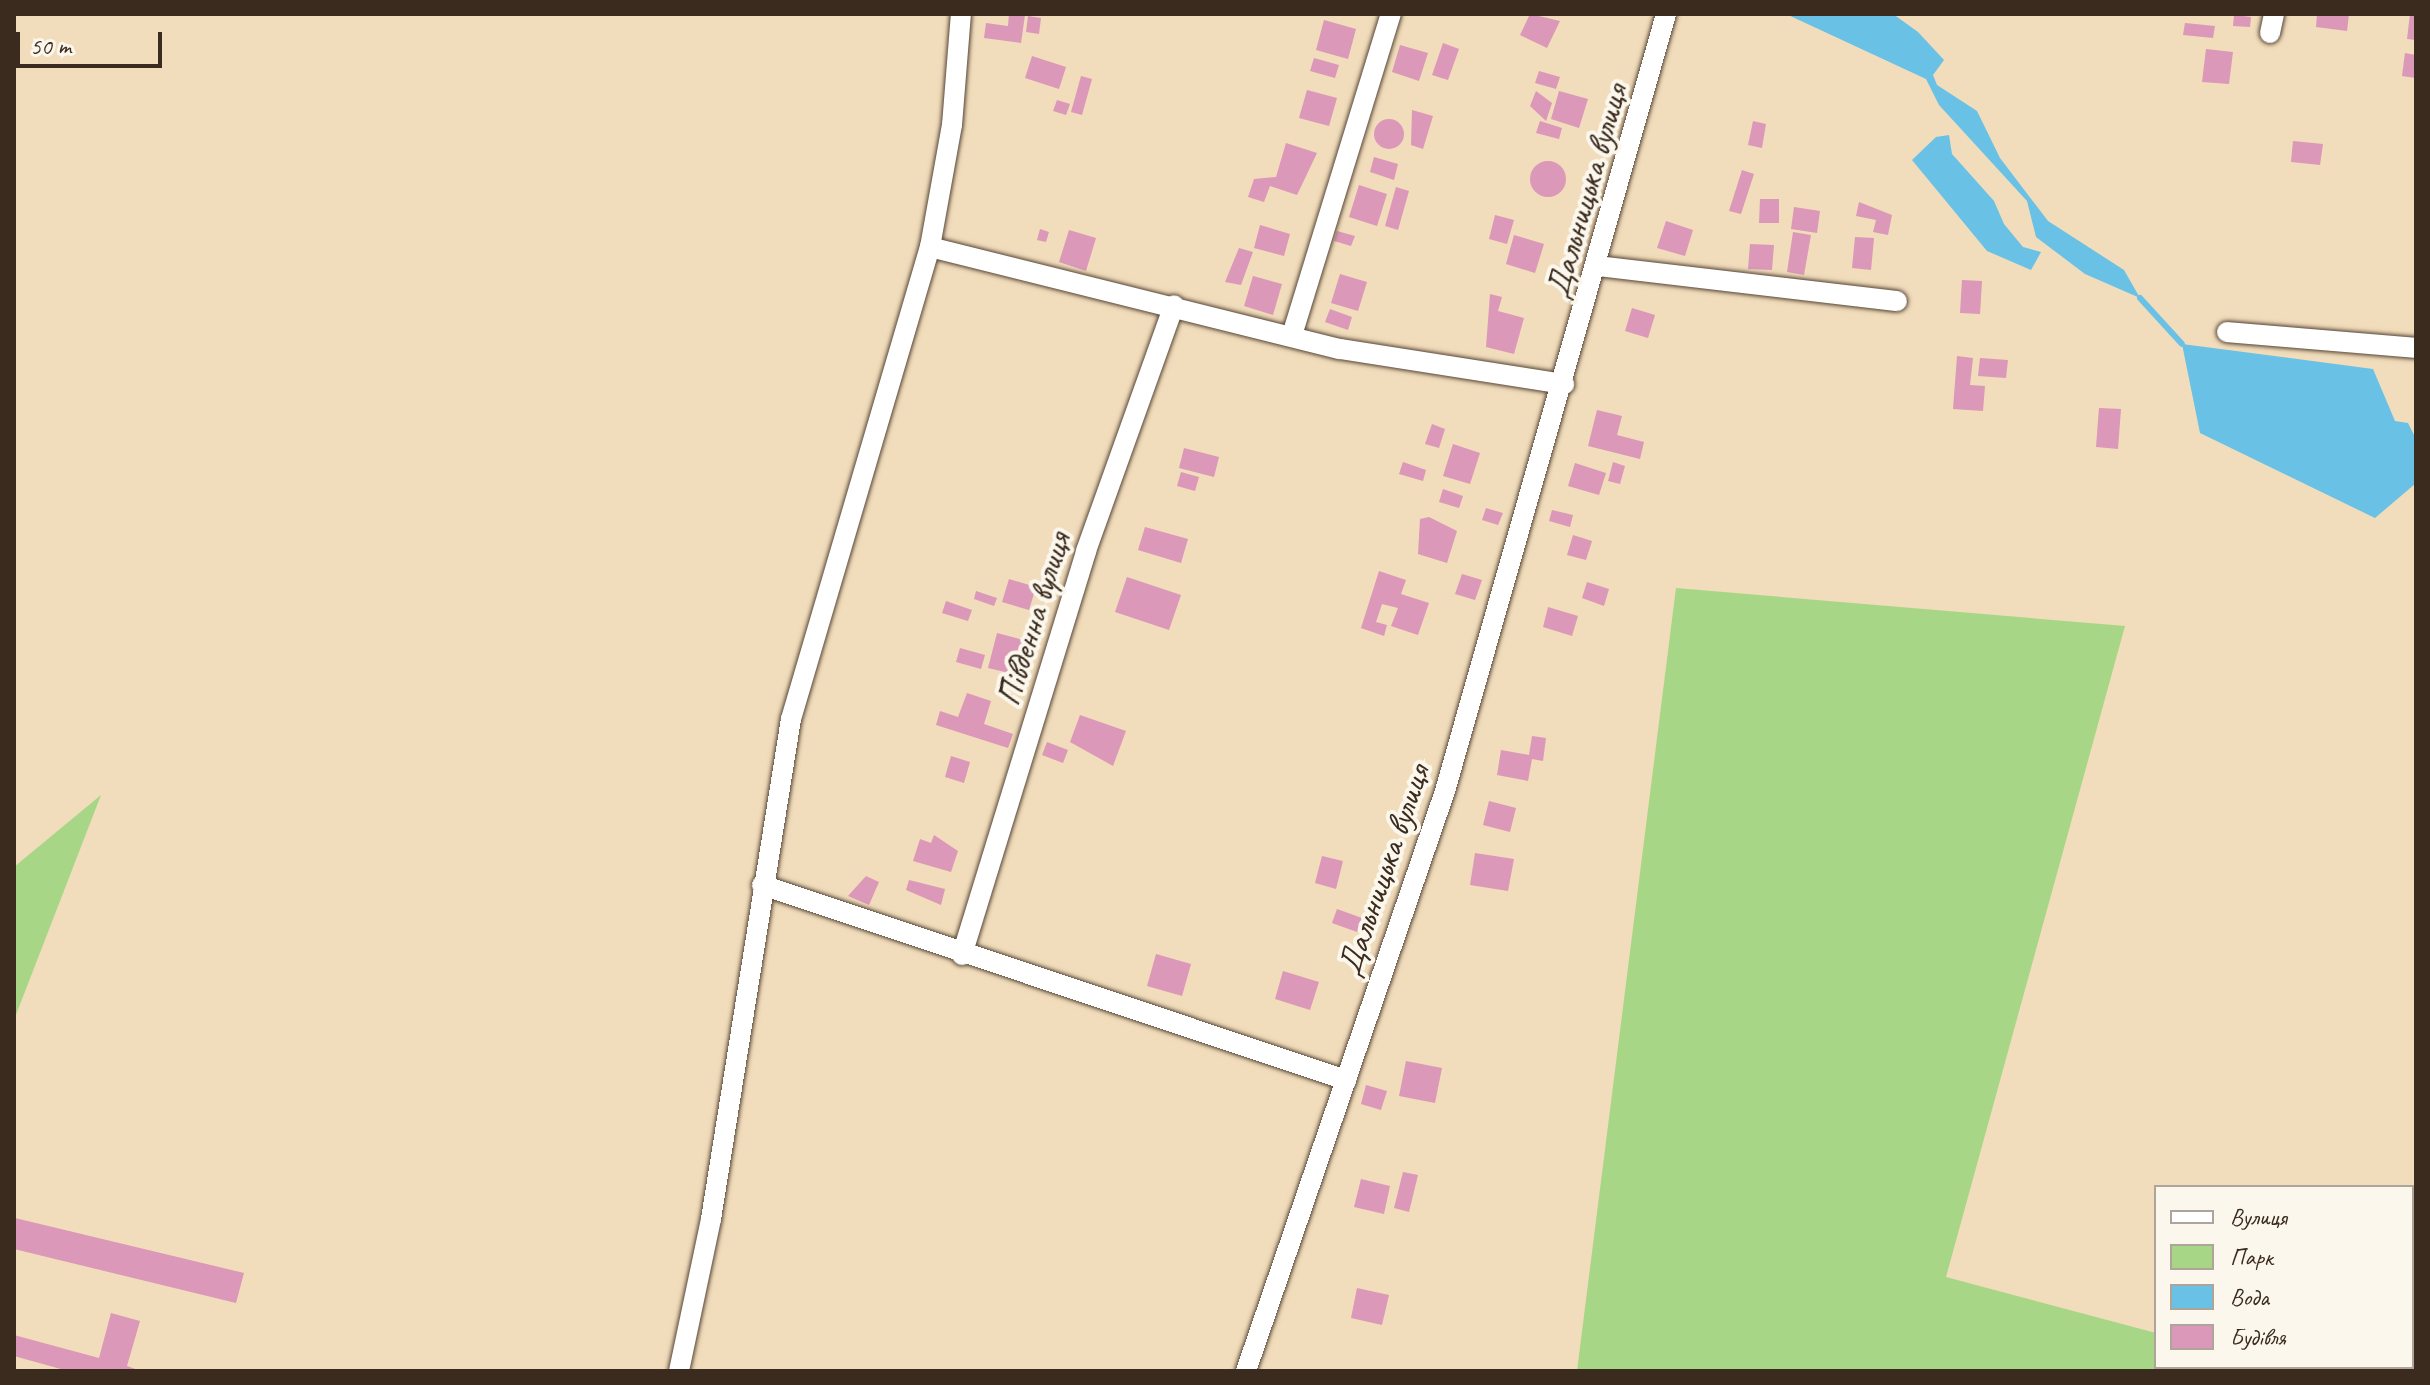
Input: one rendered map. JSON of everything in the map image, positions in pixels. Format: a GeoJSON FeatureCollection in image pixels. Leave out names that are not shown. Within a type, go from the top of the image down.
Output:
{"type":"FeatureCollection","features":[{"type":"Feature","properties":{"kind":"street"},"geometry":{"type":"LineString","coordinates":[[679,1371],[711,1219],[762,885],[791,719],[930,247],[952,125],[961,14]]}},
{"type":"Feature","properties":{"kind":"street"},"geometry":{"type":"LineString","coordinates":[[1293,332],[1391,14]]}},
{"type":"Feature","properties":{"kind":"street","name":"Дальницька вулиця"},"geometry":{"type":"LineString","coordinates":[[1246,1371],[1445,791],[1598,266],[1666,14]]}},
{"type":"Feature","properties":{"kind":"street"},"geometry":{"type":"LineString","coordinates":[[930,247],[1293,332],[1340,349],[1564,384]]}},
{"type":"Feature","properties":{"kind":"street"},"geometry":{"type":"LineString","coordinates":[[1598,266],[1897,301]]}},
{"type":"Feature","properties":{"kind":"street","name":"Південна вулиця"},"geometry":{"type":"LineString","coordinates":[[962,955],[1086,551],[1174,305]]}},
{"type":"Feature","properties":{"kind":"street"},"geometry":{"type":"LineString","coordinates":[[2227,332],[2416,348]]}},
{"type":"Feature","properties":{"kind":"street"},"geometry":{"type":"LineString","coordinates":[[762,885],[962,955],[1346,1080]]}},
{"type":"Feature","properties":{"kind":"green space"},"geometry":{"type":"Polygon","coordinates":[[[1676,588],[2125,626],[1946,1277],[2154,1332],[2154,1369],[2275,1371],[1577,1371],[1676,588]]]}},
{"type":"Feature","properties":{"kind":"green space"},"geometry":{"type":"Polygon","coordinates":[[[101,795],[14,1020],[14,867],[101,795]]]}},
{"type":"Feature","properties":{"kind":"water"},"geometry":{"type":"Polygon","coordinates":[[[1786,14],[1893,14],[1918,32],[1944,60],[1933,75],[1937,85],[1977,111],[2000,158],[2048,221],[2124,270],[2140,298],[2085,274],[2036,237],[2027,201],[1939,105],[1926,79],[1786,14]]]}},
{"type":"Feature","properties":{"kind":"water"},"geometry":{"type":"Polygon","coordinates":[[[1949,135],[1952,154],[1994,201],[2004,224],[2023,247],[2041,252],[2031,270],[1987,251],[1912,160],[1936,137],[1949,135]]]}},
{"type":"Feature","properties":{"kind":"water"},"geometry":{"type":"Polygon","coordinates":[[[2182,344],[2373,369],[2395,421],[2408,423],[2416,439],[2415,484],[2375,518],[2200,433],[2182,344]]]}},
{"type":"Feature","properties":{"kind":"building"},"geometry":{"type":"Polygon","coordinates":[[[1009,14],[1025,15],[1021,43],[984,38],[986,23],[1008,26],[1009,14]]]}},
{"type":"Feature","properties":{"kind":"building"},"geometry":{"type":"Polygon","coordinates":[[[1530,14],[1560,21],[1547,48],[1520,35],[1530,14]]]}},
{"type":"Feature","properties":{"kind":"building"},"geometry":{"type":"Polygon","coordinates":[[[2317,14],[2349,14],[2347,31],[2316,27],[2317,14]]]}},
{"type":"Feature","properties":{"kind":"building"},"geometry":{"type":"Polygon","coordinates":[[[2410,14],[2416,14],[2416,40],[2407,39],[2410,14]]]}},
{"type":"Feature","properties":{"kind":"building"},"geometry":{"type":"Polygon","coordinates":[[[2234,15],[2251,17],[2250,27],[2233,26],[2234,15]]]}},
{"type":"Feature","properties":{"kind":"building"},"geometry":{"type":"Polygon","coordinates":[[[1028,16],[1041,18],[1039,34],[1026,32],[1028,16]]]}},
{"type":"Feature","properties":{"kind":"building"},"geometry":{"type":"Polygon","coordinates":[[[1324,20],[1356,29],[1348,59],[1316,50],[1324,20]]]}},
{"type":"Feature","properties":{"kind":"building"},"geometry":{"type":"Polygon","coordinates":[[[2185,23],[2215,26],[2213,38],[2183,35],[2185,23]]]}},
{"type":"Feature","properties":{"kind":"building"},"geometry":{"type":"Polygon","coordinates":[[[1443,43],[1459,49],[1448,80],[1432,75],[1443,43]]]}},
{"type":"Feature","properties":{"kind":"building"},"geometry":{"type":"Polygon","coordinates":[[[1400,45],[1428,53],[1419,81],[1392,72],[1400,45]]]}},
{"type":"Feature","properties":{"kind":"building"},"geometry":{"type":"Polygon","coordinates":[[[2206,49],[2233,52],[2229,84],[2202,82],[2206,49]]]}},
{"type":"Feature","properties":{"kind":"building"},"geometry":{"type":"Polygon","coordinates":[[[2405,53],[2416,55],[2416,78],[2402,76],[2405,53]]]}},
{"type":"Feature","properties":{"kind":"building"},"geometry":{"type":"Polygon","coordinates":[[[1032,56],[1066,67],[1059,89],[1025,78],[1032,56]]]}},
{"type":"Feature","properties":{"kind":"building"},"geometry":{"type":"Polygon","coordinates":[[[1314,58],[1339,65],[1335,78],[1310,71],[1314,58]]]}},
{"type":"Feature","properties":{"kind":"building"},"geometry":{"type":"Polygon","coordinates":[[[1539,71],[1560,77],[1556,89],[1535,83],[1539,71]]]}},
{"type":"Feature","properties":{"kind":"building"},"geometry":{"type":"Polygon","coordinates":[[[1081,76],[1092,79],[1082,115],[1071,112],[1081,76]]]}},
{"type":"Feature","properties":{"kind":"building"},"geometry":{"type":"Polygon","coordinates":[[[1307,90],[1337,98],[1329,126],[1299,118],[1307,90]]]}},
{"type":"Feature","properties":{"kind":"building"},"geometry":{"type":"Polygon","coordinates":[[[1536,91],[1552,103],[1546,121],[1530,106],[1536,91]]]}},
{"type":"Feature","properties":{"kind":"building"},"geometry":{"type":"Polygon","coordinates":[[[1559,91],[1588,99],[1579,128],[1551,119],[1559,91]]]}},
{"type":"Feature","properties":{"kind":"building"},"geometry":{"type":"Polygon","coordinates":[[[1057,100],[1070,104],[1066,115],[1053,111],[1057,100]]]}},
{"type":"Feature","properties":{"kind":"building"},"geometry":{"type":"Polygon","coordinates":[[[1412,110],[1433,116],[1423,149],[1411,145],[1412,110]]]}},
{"type":"Feature","properties":{"kind":"building"},"geometry":{"type":"Polygon","coordinates":[[[1389,119],[1400,123],[1404,134],[1400,145],[1389,149],[1378,145],[1374,134],[1378,123],[1389,119]]]}},
{"type":"Feature","properties":{"kind":"building"},"geometry":{"type":"Polygon","coordinates":[[[1540,121],[1562,128],[1559,139],[1536,133],[1540,121]]]}},
{"type":"Feature","properties":{"kind":"building"},"geometry":{"type":"Polygon","coordinates":[[[1753,121],[1766,124],[1762,148],[1748,145],[1753,121]]]}},
{"type":"Feature","properties":{"kind":"building"},"geometry":{"type":"Polygon","coordinates":[[[2293,141],[2323,144],[2320,165],[2291,162],[2293,141]]]}},
{"type":"Feature","properties":{"kind":"building"},"geometry":{"type":"Polygon","coordinates":[[[1286,143],[1317,153],[1297,195],[1270,186],[1264,202],[1248,197],[1254,179],[1276,177],[1286,143]]]}},
{"type":"Feature","properties":{"kind":"building"},"geometry":{"type":"Polygon","coordinates":[[[1374,157],[1398,164],[1394,180],[1370,172],[1374,157]]]}},
{"type":"Feature","properties":{"kind":"building"},"geometry":{"type":"Polygon","coordinates":[[[1548,161],[1560,167],[1566,179],[1560,191],[1548,197],[1536,191],[1530,179],[1536,167],[1548,161]]]}},
{"type":"Feature","properties":{"kind":"building"},"geometry":{"type":"Polygon","coordinates":[[[1742,170],[1754,174],[1741,214],[1729,211],[1742,170]]]}},
{"type":"Feature","properties":{"kind":"building"},"geometry":{"type":"Polygon","coordinates":[[[1359,185],[1387,194],[1377,226],[1349,217],[1359,185]]]}},
{"type":"Feature","properties":{"kind":"building"},"geometry":{"type":"Polygon","coordinates":[[[1396,187],[1409,191],[1398,230],[1385,226],[1396,187]]]}},
{"type":"Feature","properties":{"kind":"building"},"geometry":{"type":"Polygon","coordinates":[[[1760,199],[1779,199],[1779,223],[1759,223],[1760,199]]]}},
{"type":"Feature","properties":{"kind":"building"},"geometry":{"type":"Polygon","coordinates":[[[1859,202],[1892,215],[1888,235],[1873,232],[1876,220],[1856,216],[1859,202]]]}},
{"type":"Feature","properties":{"kind":"building"},"geometry":{"type":"Polygon","coordinates":[[[1794,207],[1820,211],[1817,233],[1791,229],[1794,207]]]}},
{"type":"Feature","properties":{"kind":"building"},"geometry":{"type":"Polygon","coordinates":[[[1495,215],[1514,220],[1507,244],[1489,239],[1495,215]]]}},
{"type":"Feature","properties":{"kind":"building"},"geometry":{"type":"Polygon","coordinates":[[[1666,221],[1693,230],[1685,256],[1657,248],[1666,221]]]}},
{"type":"Feature","properties":{"kind":"building"},"geometry":{"type":"Polygon","coordinates":[[[1260,225],[1290,234],[1284,256],[1254,248],[1260,225]]]}},
{"type":"Feature","properties":{"kind":"building"},"geometry":{"type":"Polygon","coordinates":[[[1040,229],[1049,232],[1046,242],[1037,240],[1040,229]]]}},
{"type":"Feature","properties":{"kind":"building"},"geometry":{"type":"Polygon","coordinates":[[[1069,230],[1096,238],[1086,271],[1059,262],[1069,230]]]}},
{"type":"Feature","properties":{"kind":"building"},"geometry":{"type":"Polygon","coordinates":[[[1337,231],[1355,236],[1351,246],[1334,241],[1337,231]]]}},
{"type":"Feature","properties":{"kind":"building"},"geometry":{"type":"Polygon","coordinates":[[[1793,232],[1811,235],[1804,275],[1787,272],[1793,232]]]}},
{"type":"Feature","properties":{"kind":"building"},"geometry":{"type":"Polygon","coordinates":[[[1514,235],[1544,244],[1535,273],[1506,264],[1514,235]]]}},
{"type":"Feature","properties":{"kind":"building"},"geometry":{"type":"Polygon","coordinates":[[[1855,237],[1874,238],[1871,270],[1852,268],[1855,237]]]}},
{"type":"Feature","properties":{"kind":"building"},"geometry":{"type":"Polygon","coordinates":[[[1750,244],[1774,245],[1772,270],[1748,269],[1750,244]]]}},
{"type":"Feature","properties":{"kind":"building"},"geometry":{"type":"Polygon","coordinates":[[[1239,248],[1253,252],[1241,285],[1225,282],[1239,248]]]}},
{"type":"Feature","properties":{"kind":"building"},"geometry":{"type":"Polygon","coordinates":[[[1340,274],[1367,282],[1358,311],[1331,303],[1340,274]]]}},
{"type":"Feature","properties":{"kind":"building"},"geometry":{"type":"Polygon","coordinates":[[[1253,276],[1282,284],[1273,315],[1244,306],[1253,276]]]}},
{"type":"Feature","properties":{"kind":"building"},"geometry":{"type":"Polygon","coordinates":[[[1962,280],[1982,281],[1980,314],[1960,313],[1962,280]]]}},
{"type":"Feature","properties":{"kind":"building"},"geometry":{"type":"Polygon","coordinates":[[[1490,294],[1502,297],[1498,311],[1524,318],[1514,354],[1486,347],[1490,294]]]}},
{"type":"Feature","properties":{"kind":"building"},"geometry":{"type":"Polygon","coordinates":[[[1632,308],[1655,315],[1648,338],[1625,331],[1632,308]]]}},
{"type":"Feature","properties":{"kind":"building"},"geometry":{"type":"Polygon","coordinates":[[[1330,309],[1352,317],[1348,330],[1325,322],[1330,309]]]}},
{"type":"Feature","properties":{"kind":"building"},"geometry":{"type":"Polygon","coordinates":[[[1957,356],[1973,358],[1970,385],[1985,386],[1983,411],[1953,409],[1957,356]]]}},
{"type":"Feature","properties":{"kind":"building"},"geometry":{"type":"Polygon","coordinates":[[[1980,358],[2008,360],[2006,378],[1978,376],[1980,358]]]}},
{"type":"Feature","properties":{"kind":"building"},"geometry":{"type":"Polygon","coordinates":[[[2099,408],[2121,409],[2118,449],[2096,447],[2099,408]]]}},
{"type":"Feature","properties":{"kind":"building"},"geometry":{"type":"Polygon","coordinates":[[[1597,410],[1622,416],[1617,435],[1644,442],[1640,459],[1588,446],[1597,410]]]}},
{"type":"Feature","properties":{"kind":"building"},"geometry":{"type":"Polygon","coordinates":[[[1432,424],[1445,429],[1439,448],[1425,444],[1432,424]]]}},
{"type":"Feature","properties":{"kind":"building"},"geometry":{"type":"Polygon","coordinates":[[[1453,444],[1480,453],[1470,484],[1443,476],[1453,444]]]}},
{"type":"Feature","properties":{"kind":"building"},"geometry":{"type":"Polygon","coordinates":[[[1184,448],[1219,457],[1214,477],[1179,468],[1184,448]]]}},
{"type":"Feature","properties":{"kind":"building"},"geometry":{"type":"Polygon","coordinates":[[[1403,462],[1426,470],[1423,481],[1399,474],[1403,462]]]}},
{"type":"Feature","properties":{"kind":"building"},"geometry":{"type":"Polygon","coordinates":[[[1613,462],[1625,466],[1620,484],[1608,481],[1613,462]]]}},
{"type":"Feature","properties":{"kind":"building"},"geometry":{"type":"Polygon","coordinates":[[[1575,463],[1606,473],[1599,495],[1568,486],[1575,463]]]}},
{"type":"Feature","properties":{"kind":"building"},"geometry":{"type":"Polygon","coordinates":[[[1181,472],[1199,477],[1195,491],[1177,486],[1181,472]]]}},
{"type":"Feature","properties":{"kind":"building"},"geometry":{"type":"Polygon","coordinates":[[[1443,489],[1463,496],[1459,508],[1439,502],[1443,489]]]}},
{"type":"Feature","properties":{"kind":"building"},"geometry":{"type":"Polygon","coordinates":[[[1486,508],[1503,513],[1498,525],[1482,520],[1486,508]]]}},
{"type":"Feature","properties":{"kind":"building"},"geometry":{"type":"Polygon","coordinates":[[[1552,510],[1573,515],[1570,527],[1549,521],[1552,510]]]}},
{"type":"Feature","properties":{"kind":"building"},"geometry":{"type":"Polygon","coordinates":[[[1429,517],[1457,531],[1447,563],[1418,554],[1420,519],[1429,517]]]}},
{"type":"Feature","properties":{"kind":"building"},"geometry":{"type":"Polygon","coordinates":[[[1145,527],[1188,539],[1181,563],[1138,550],[1145,527]]]}},
{"type":"Feature","properties":{"kind":"building"},"geometry":{"type":"Polygon","coordinates":[[[1573,535],[1592,541],[1586,560],[1567,555],[1573,535]]]}},
{"type":"Feature","properties":{"kind":"building"},"geometry":{"type":"Polygon","coordinates":[[[1379,571],[1406,580],[1401,594],[1429,603],[1418,635],[1391,626],[1398,608],[1382,604],[1376,622],[1387,625],[1384,636],[1361,628],[1379,571]]]}},
{"type":"Feature","properties":{"kind":"building"},"geometry":{"type":"Polygon","coordinates":[[[1462,574],[1482,580],[1475,600],[1455,594],[1462,574]]]}},
{"type":"Feature","properties":{"kind":"building"},"geometry":{"type":"Polygon","coordinates":[[[1127,577],[1181,595],[1169,630],[1115,612],[1127,577]]]}},
{"type":"Feature","properties":{"kind":"building"},"geometry":{"type":"Polygon","coordinates":[[[1009,579],[1036,587],[1029,610],[1002,602],[1009,579]]]}},
{"type":"Feature","properties":{"kind":"building"},"geometry":{"type":"Polygon","coordinates":[[[1587,582],[1609,589],[1604,606],[1582,598],[1587,582]]]}},
{"type":"Feature","properties":{"kind":"building"},"geometry":{"type":"Polygon","coordinates":[[[976,591],[997,598],[994,606],[974,599],[976,591]]]}},
{"type":"Feature","properties":{"kind":"building"},"geometry":{"type":"Polygon","coordinates":[[[946,601],[972,610],[968,621],[942,613],[946,601]]]}},
{"type":"Feature","properties":{"kind":"building"},"geometry":{"type":"Polygon","coordinates":[[[1548,607],[1578,616],[1572,636],[1543,627],[1548,607]]]}},
{"type":"Feature","properties":{"kind":"building"},"geometry":{"type":"Polygon","coordinates":[[[997,633],[1027,641],[1018,675],[988,668],[997,633]]]}},
{"type":"Feature","properties":{"kind":"building"},"geometry":{"type":"Polygon","coordinates":[[[960,648],[985,655],[981,669],[956,662],[960,648]]]}},
{"type":"Feature","properties":{"kind":"building"},"geometry":{"type":"Polygon","coordinates":[[[967,693],[991,701],[984,724],[1013,734],[1008,748],[936,725],[940,711],[958,717],[967,693]]]}},
{"type":"Feature","properties":{"kind":"building"},"geometry":{"type":"Polygon","coordinates":[[[1080,715],[1126,731],[1113,766],[1070,742],[1080,715]]]}},
{"type":"Feature","properties":{"kind":"building"},"geometry":{"type":"Polygon","coordinates":[[[1532,736],[1546,738],[1543,761],[1532,759],[1528,781],[1497,775],[1501,750],[1529,755],[1532,736]]]}},
{"type":"Feature","properties":{"kind":"building"},"geometry":{"type":"Polygon","coordinates":[[[1047,742],[1068,750],[1063,763],[1042,755],[1047,742]]]}},
{"type":"Feature","properties":{"kind":"building"},"geometry":{"type":"Polygon","coordinates":[[[951,756],[970,762],[964,783],[945,777],[951,756]]]}},
{"type":"Feature","properties":{"kind":"building"},"geometry":{"type":"Polygon","coordinates":[[[1489,801],[1516,808],[1510,832],[1483,825],[1489,801]]]}},
{"type":"Feature","properties":{"kind":"building"},"geometry":{"type":"Polygon","coordinates":[[[934,835],[958,851],[951,872],[913,861],[920,839],[931,843],[934,835]]]}},
{"type":"Feature","properties":{"kind":"building"},"geometry":{"type":"Polygon","coordinates":[[[1475,853],[1514,859],[1508,891],[1470,885],[1475,853]]]}},
{"type":"Feature","properties":{"kind":"building"},"geometry":{"type":"Polygon","coordinates":[[[1322,856],[1343,861],[1336,889],[1315,883],[1322,856]]]}},
{"type":"Feature","properties":{"kind":"building"},"geometry":{"type":"Polygon","coordinates":[[[866,876],[879,882],[869,905],[848,896],[866,876]]]}},
{"type":"Feature","properties":{"kind":"building"},"geometry":{"type":"Polygon","coordinates":[[[909,880],[945,889],[941,905],[906,890],[909,880]]]}},
{"type":"Feature","properties":{"kind":"building"},"geometry":{"type":"Polygon","coordinates":[[[1337,909],[1362,918],[1357,932],[1332,923],[1337,909]]]}},
{"type":"Feature","properties":{"kind":"building"},"geometry":{"type":"Polygon","coordinates":[[[1156,954],[1191,964],[1182,996],[1147,986],[1156,954]]]}},
{"type":"Feature","properties":{"kind":"building"},"geometry":{"type":"Polygon","coordinates":[[[1283,971],[1319,982],[1310,1010],[1275,999],[1283,971]]]}},
{"type":"Feature","properties":{"kind":"building"},"geometry":{"type":"Polygon","coordinates":[[[1406,1061],[1442,1068],[1435,1103],[1399,1096],[1406,1061]]]}},
{"type":"Feature","properties":{"kind":"building"},"geometry":{"type":"Polygon","coordinates":[[[1366,1085],[1387,1091],[1381,1110],[1361,1104],[1366,1085]]]}},
{"type":"Feature","properties":{"kind":"building"},"geometry":{"type":"Polygon","coordinates":[[[1403,1172],[1418,1175],[1409,1212],[1394,1208],[1403,1172]]]}},
{"type":"Feature","properties":{"kind":"building"},"geometry":{"type":"Polygon","coordinates":[[[1361,1179],[1390,1186],[1384,1214],[1354,1207],[1361,1179]]]}},
{"type":"Feature","properties":{"kind":"building"},"geometry":{"type":"Polygon","coordinates":[[[15,1218],[244,1273],[236,1303],[14,1249],[15,1218]]]}},
{"type":"Feature","properties":{"kind":"building"},"geometry":{"type":"Polygon","coordinates":[[[1357,1288],[1389,1295],[1382,1325],[1351,1318],[1357,1288]]]}},
{"type":"Feature","properties":{"kind":"building"},"geometry":{"type":"Polygon","coordinates":[[[111,1313],[140,1321],[127,1366],[141,1371],[68,1371],[14,1356],[14,1335],[99,1358],[111,1313]]]}},
{"type":"Feature","properties":{"kind":"waterway"},"geometry":{"type":"LineString","coordinates":[[2140,298],[2182,344]]}}]}
